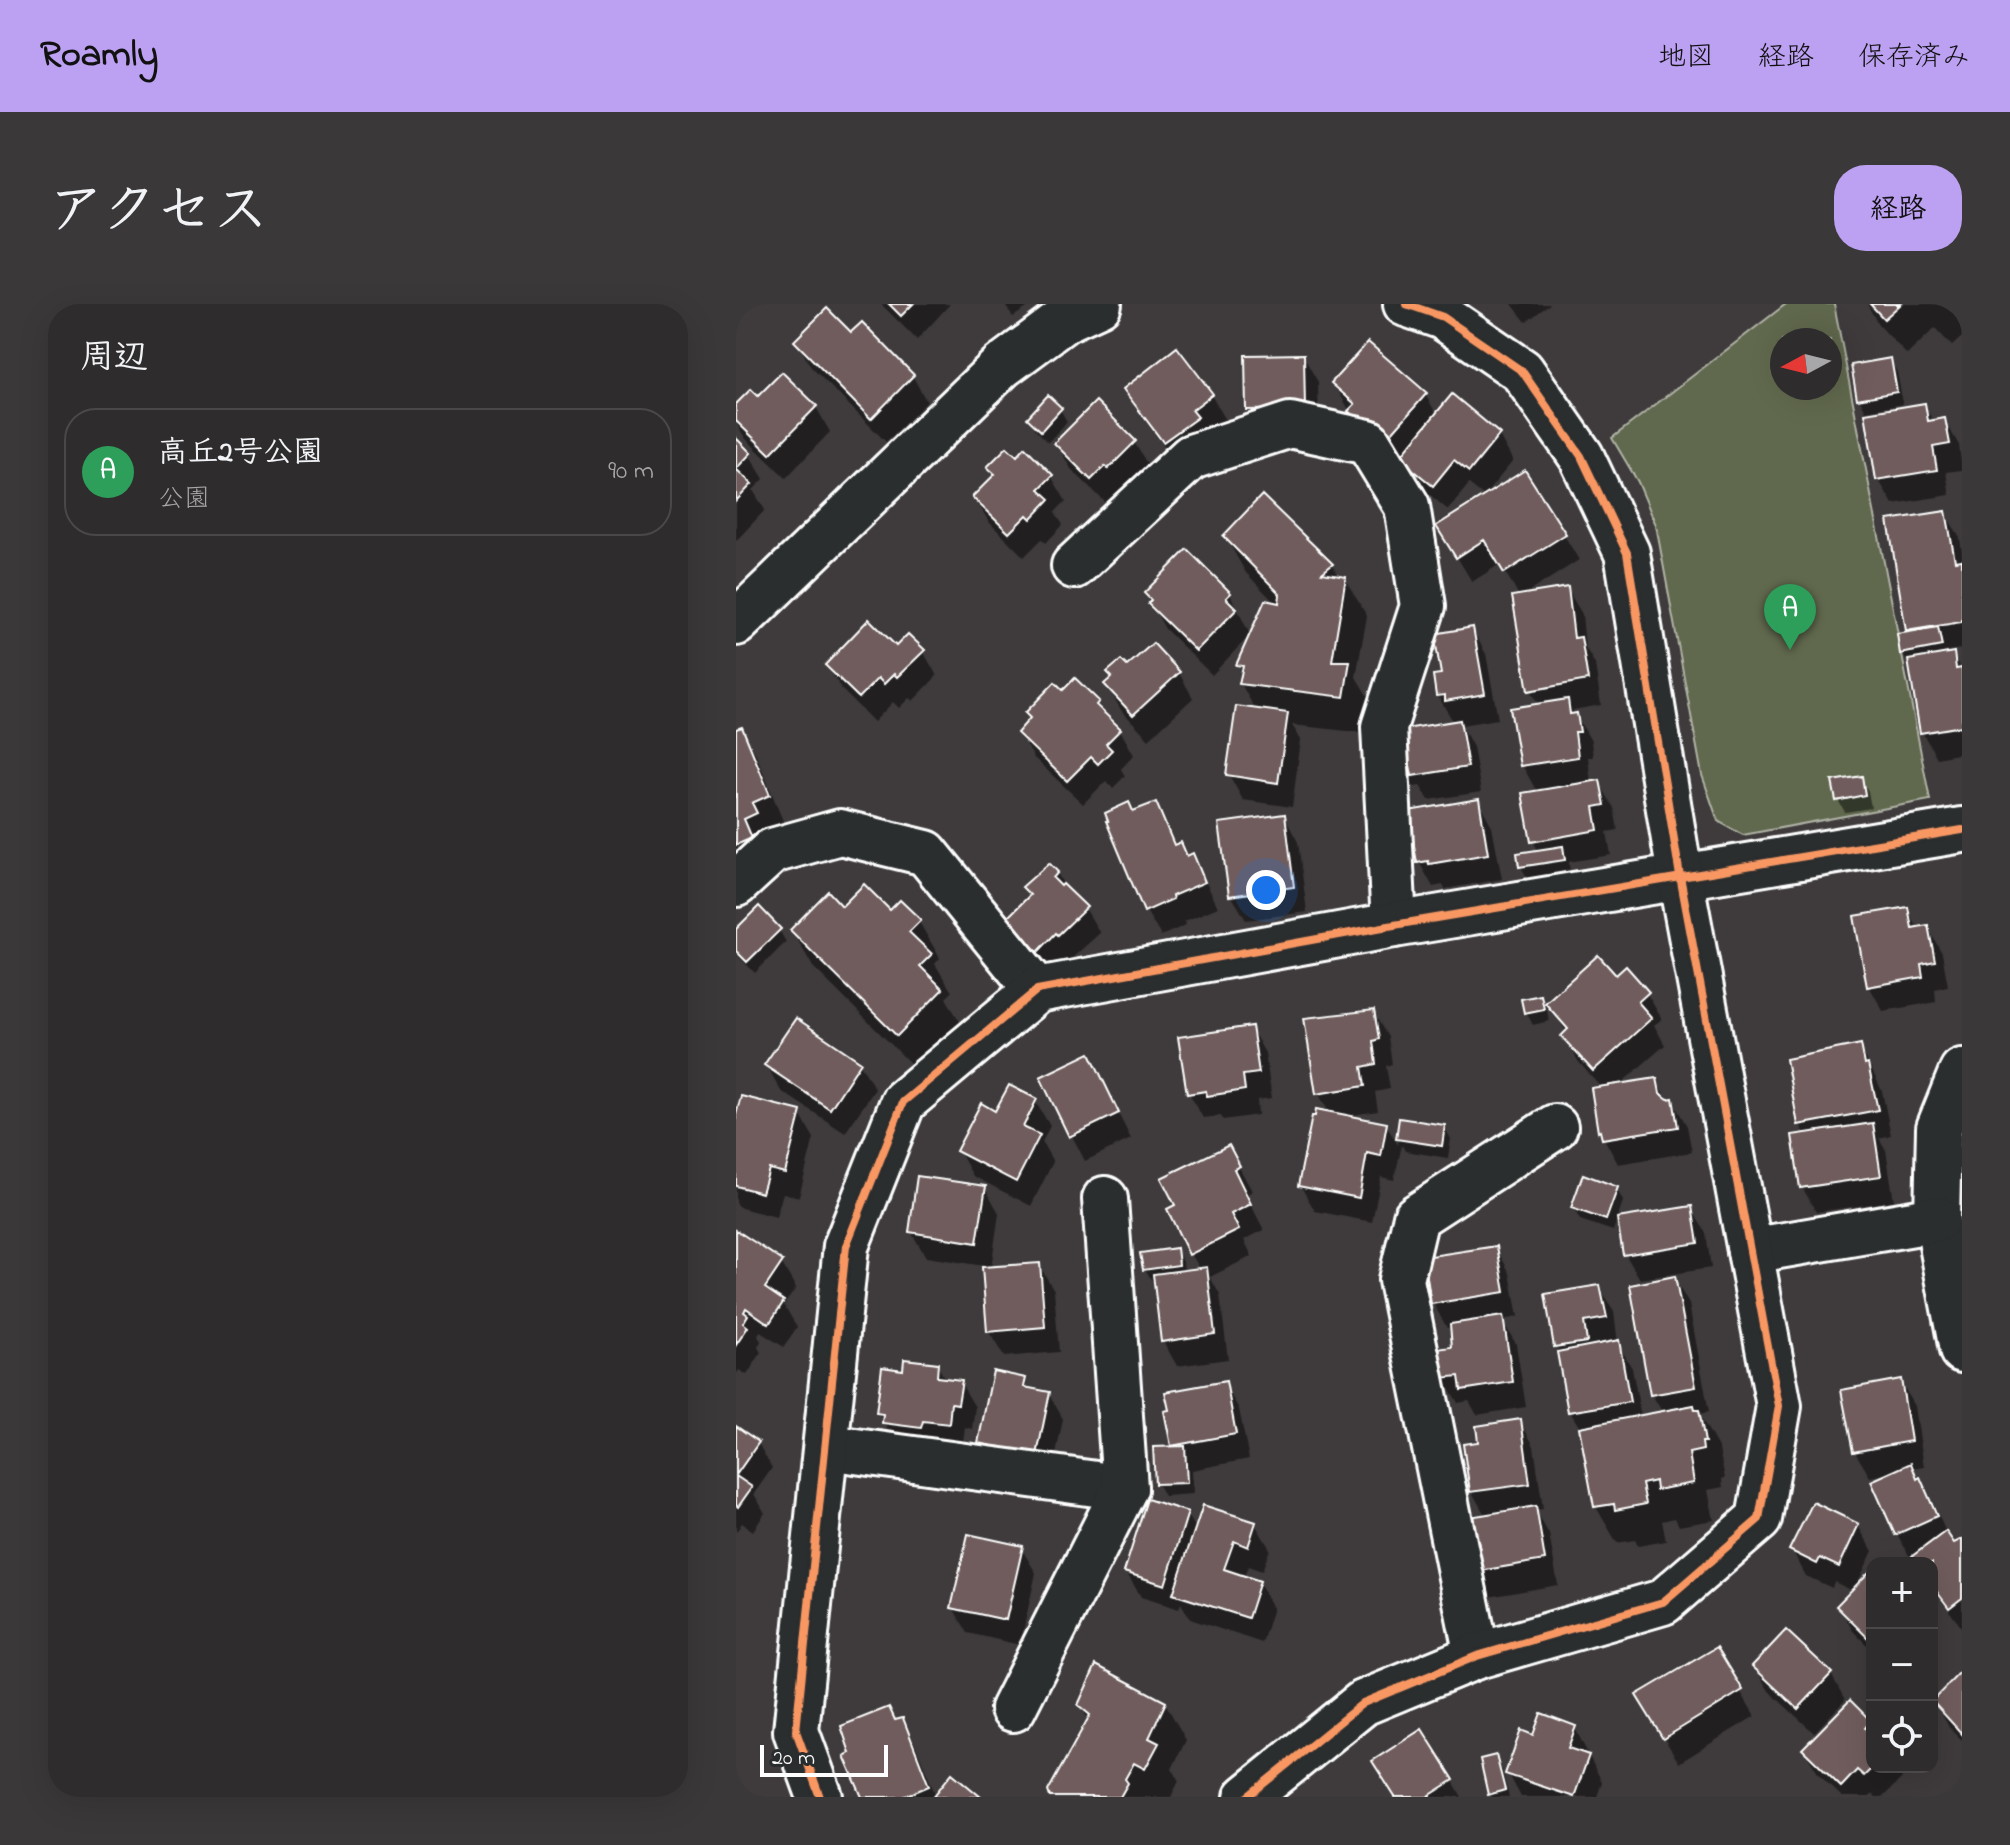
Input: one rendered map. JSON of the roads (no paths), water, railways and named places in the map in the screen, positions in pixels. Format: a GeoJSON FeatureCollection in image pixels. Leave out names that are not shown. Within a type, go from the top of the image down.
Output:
{"type":"FeatureCollection","features":[{"type":"Feature","properties":{"kind":"street"},"geometry":{"type":"LineString","coordinates":[[736,623],[1002,366],[1064,320],[1099,304]]}},
{"type":"Feature","properties":{"kind":"street"},"geometry":{"type":"LineString","coordinates":[[1247,1797],[1363,1703],[1477,1656],[1663,1602],[1759,1519],[1779,1406],[1680,876],[1627,553],[1581,456],[1522,371],[1443,317],[1406,304]]}},
{"type":"Feature","properties":{"kind":"street"},"geometry":{"type":"LineString","coordinates":[[1074,566],[1191,457],[1290,425],[1368,442],[1407,506],[1423,606],[1384,727],[1394,925]]}},
{"type":"Feature","properties":{"kind":"street"},"geometry":{"type":"LineString","coordinates":[[820,1797],[796,1731],[846,1246],[903,1102],[1037,990],[1394,925],[1962,830]]}},
{"type":"Feature","properties":{"kind":"street"},"geometry":{"type":"LineString","coordinates":[[736,884],[772,851],[840,832],[926,853],[1037,990]]}},
{"type":"Feature","properties":{"kind":"street"},"geometry":{"type":"LineString","coordinates":[[1962,1071],[1939,1128],[1937,1219],[1962,1350]]}},
{"type":"Feature","properties":{"kind":"street"},"geometry":{"type":"LineString","coordinates":[[1477,1656],[1401,1280],[1416,1217],[1555,1127]]}},
{"type":"Feature","properties":{"kind":"street"},"geometry":{"type":"LineString","coordinates":[[1013,1709],[1125,1488],[1105,1199]]}},
{"type":"Feature","properties":{"kind":"street"},"geometry":{"type":"LineString","coordinates":[[1750,1251],[1937,1219]]}},
{"type":"Feature","properties":{"kind":"street"},"geometry":{"type":"LineString","coordinates":[[826,1447],[1125,1488]]}},
{"type":"Feature","properties":{"kind":"place","name":"高丘2号公園"},"geometry":{"type":"Point","coordinates":[1790,650]}}]}
